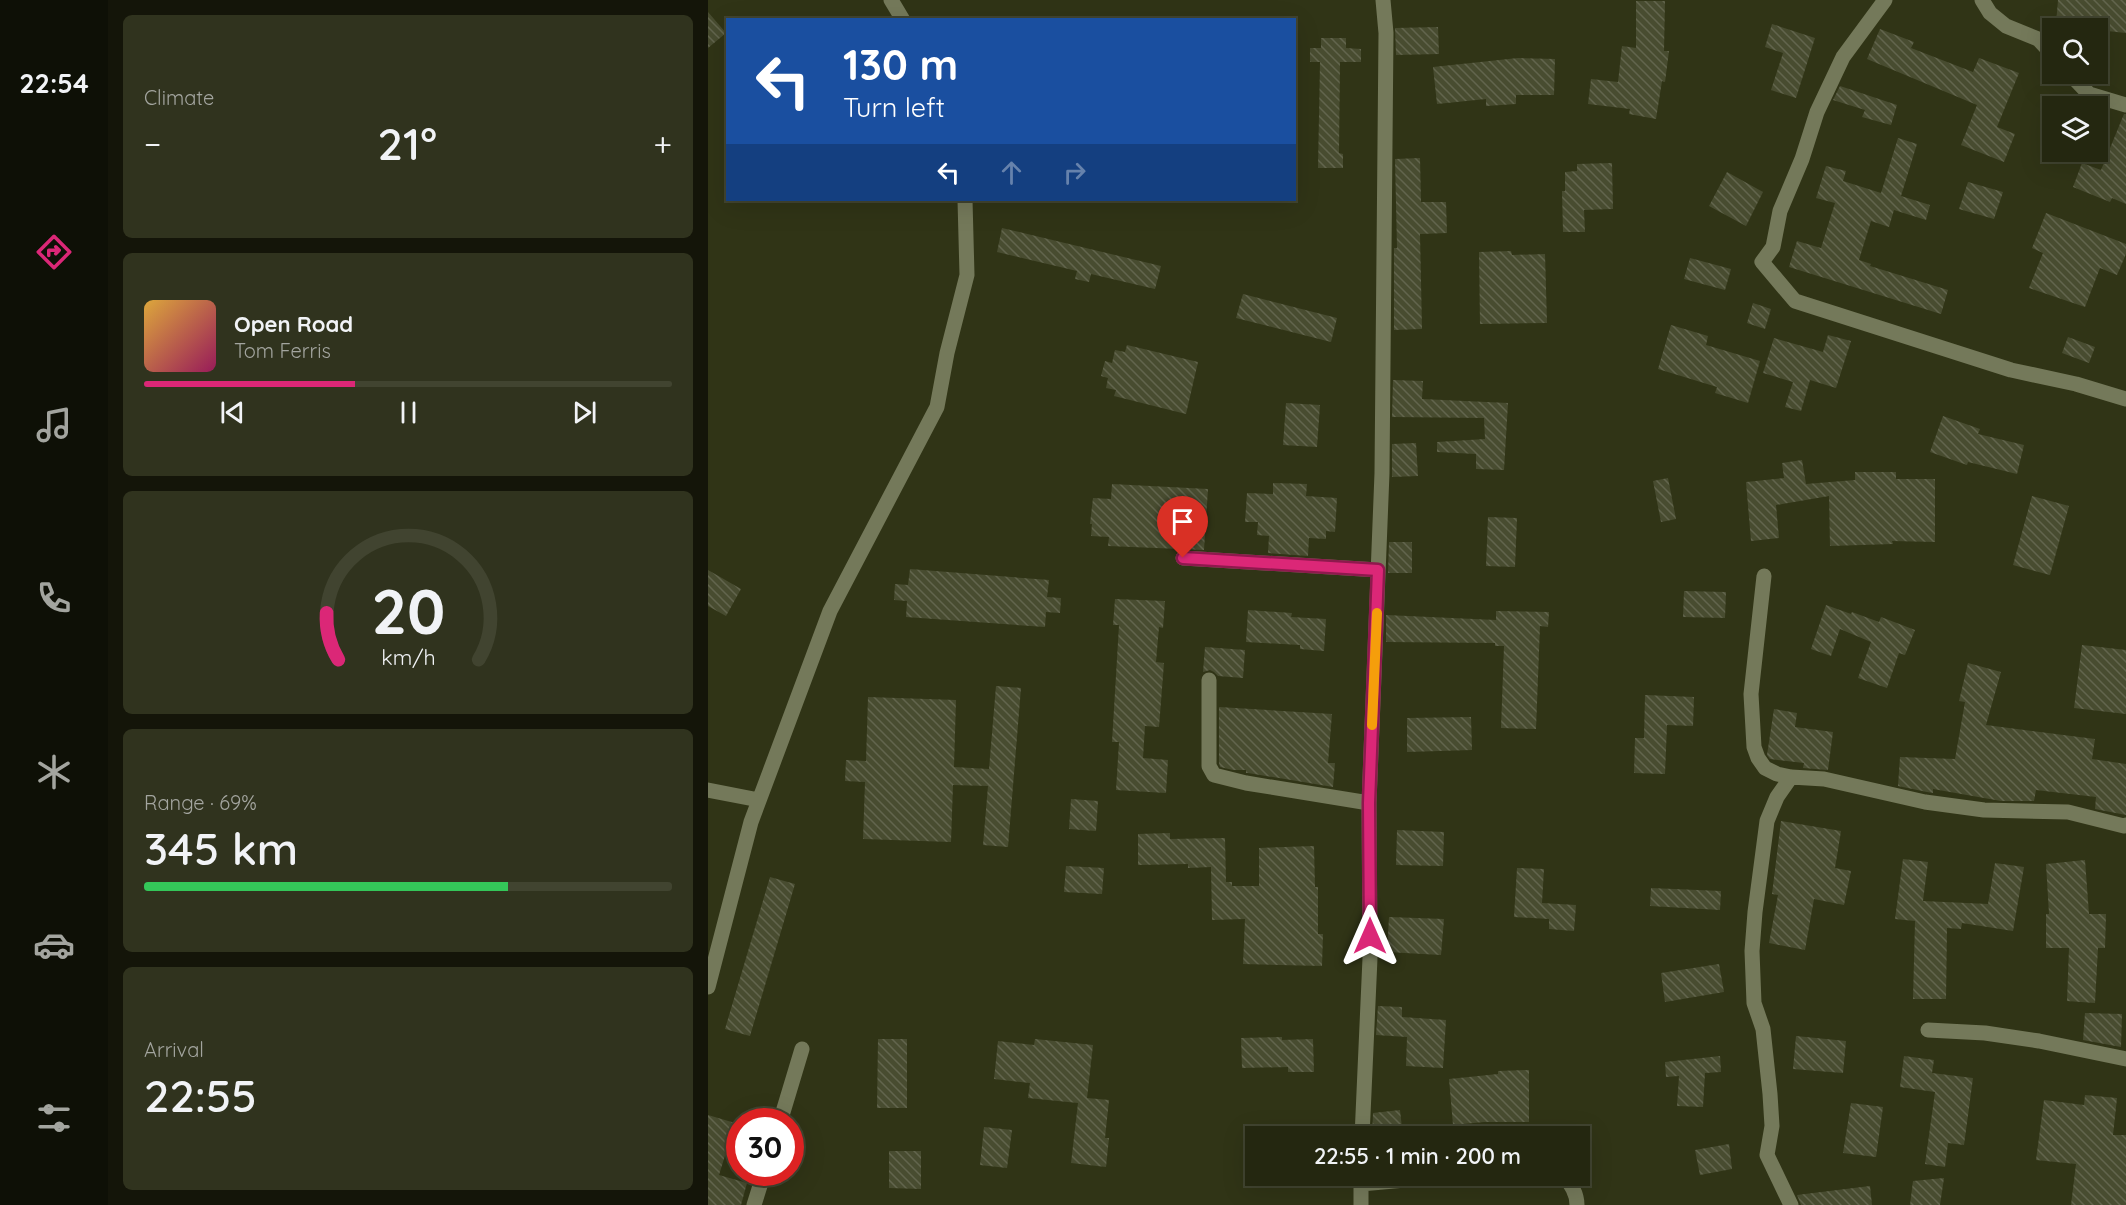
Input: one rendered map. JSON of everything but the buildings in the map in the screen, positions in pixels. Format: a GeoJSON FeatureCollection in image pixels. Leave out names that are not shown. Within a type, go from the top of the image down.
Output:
{"type":"FeatureCollection","features":[{"type":"Feature","properties":{"kind":"street"},"geometry":{"type":"LineString","coordinates":[[891,0],[902,18]]}},
{"type":"Feature","properties":{"kind":"street"},"geometry":{"type":"LineString","coordinates":[[1362,1126],[1370,958],[1369,803],[1382,473],[1386,33],[1383,0]]}},
{"type":"Feature","properties":{"kind":"street"},"geometry":{"type":"LineString","coordinates":[[1885,0],[1843,57],[1817,112],[1802,159],[1780,211],[1773,247],[1762,262],[1795,301],[2011,369],[2076,384],[2126,399]]}},
{"type":"Feature","properties":{"kind":"street"},"geometry":{"type":"LineString","coordinates":[[1982,0],[1990,13],[2006,26],[2038,39],[2042,43]]}},
{"type":"Feature","properties":{"kind":"street"},"geometry":{"type":"LineString","coordinates":[[2080,84],[2089,94],[2126,105]]}},
{"type":"Feature","properties":{"kind":"street"},"geometry":{"type":"LineString","coordinates":[[708,987],[751,822],[830,612],[937,406],[947,353],[967,275],[965,201]]}},
{"type":"Feature","properties":{"kind":"street"},"geometry":{"type":"LineString","coordinates":[[1183,558],[1378,570]]}},
{"type":"Feature","properties":{"kind":"street"},"geometry":{"type":"LineString","coordinates":[[1764,576],[1751,694],[1754,747],[1765,768],[1791,777],[1824,779],[1925,802],[1984,810],[2068,812],[2126,825]]}},
{"type":"Feature","properties":{"kind":"street"},"geometry":{"type":"LineString","coordinates":[[1209,680],[1209,766],[1214,775],[1246,783],[1369,803]]}},
{"type":"Feature","properties":{"kind":"street"},"geometry":{"type":"LineString","coordinates":[[1791,777],[1777,797],[1767,821],[1752,951],[1754,1003],[1764,1029],[1770,1094],[1772,1126],[1767,1155],[1791,1205]]}},
{"type":"Feature","properties":{"kind":"street"},"geometry":{"type":"LineString","coordinates":[[708,790],[759,800]]}},
{"type":"Feature","properties":{"kind":"street"},"geometry":{"type":"LineString","coordinates":[[1928,1030],[2006,1036],[2126,1059]]}},
{"type":"Feature","properties":{"kind":"street"},"geometry":{"type":"LineString","coordinates":[[784,1108],[802,1049]]}},
{"type":"Feature","properties":{"kind":"street"},"geometry":{"type":"LineString","coordinates":[[754,1205],[760,1186]]}},
{"type":"Feature","properties":{"kind":"street"},"geometry":{"type":"LineString","coordinates":[[1361,1186],[1361,1205]]}},
{"type":"Feature","properties":{"kind":"street"},"geometry":{"type":"LineString","coordinates":[[1572,1186],[1577,1205]]}},
{"type":"Feature","properties":{"kind":"slow traffic"},"geometry":{"type":"LineString","coordinates":[[1372,725],[1377,613]]}},
{"type":"Feature","properties":{"kind":"route"},"geometry":{"type":"LineString","coordinates":[[1183,558],[1378,570],[1369,803],[1370,936]]}}]}
